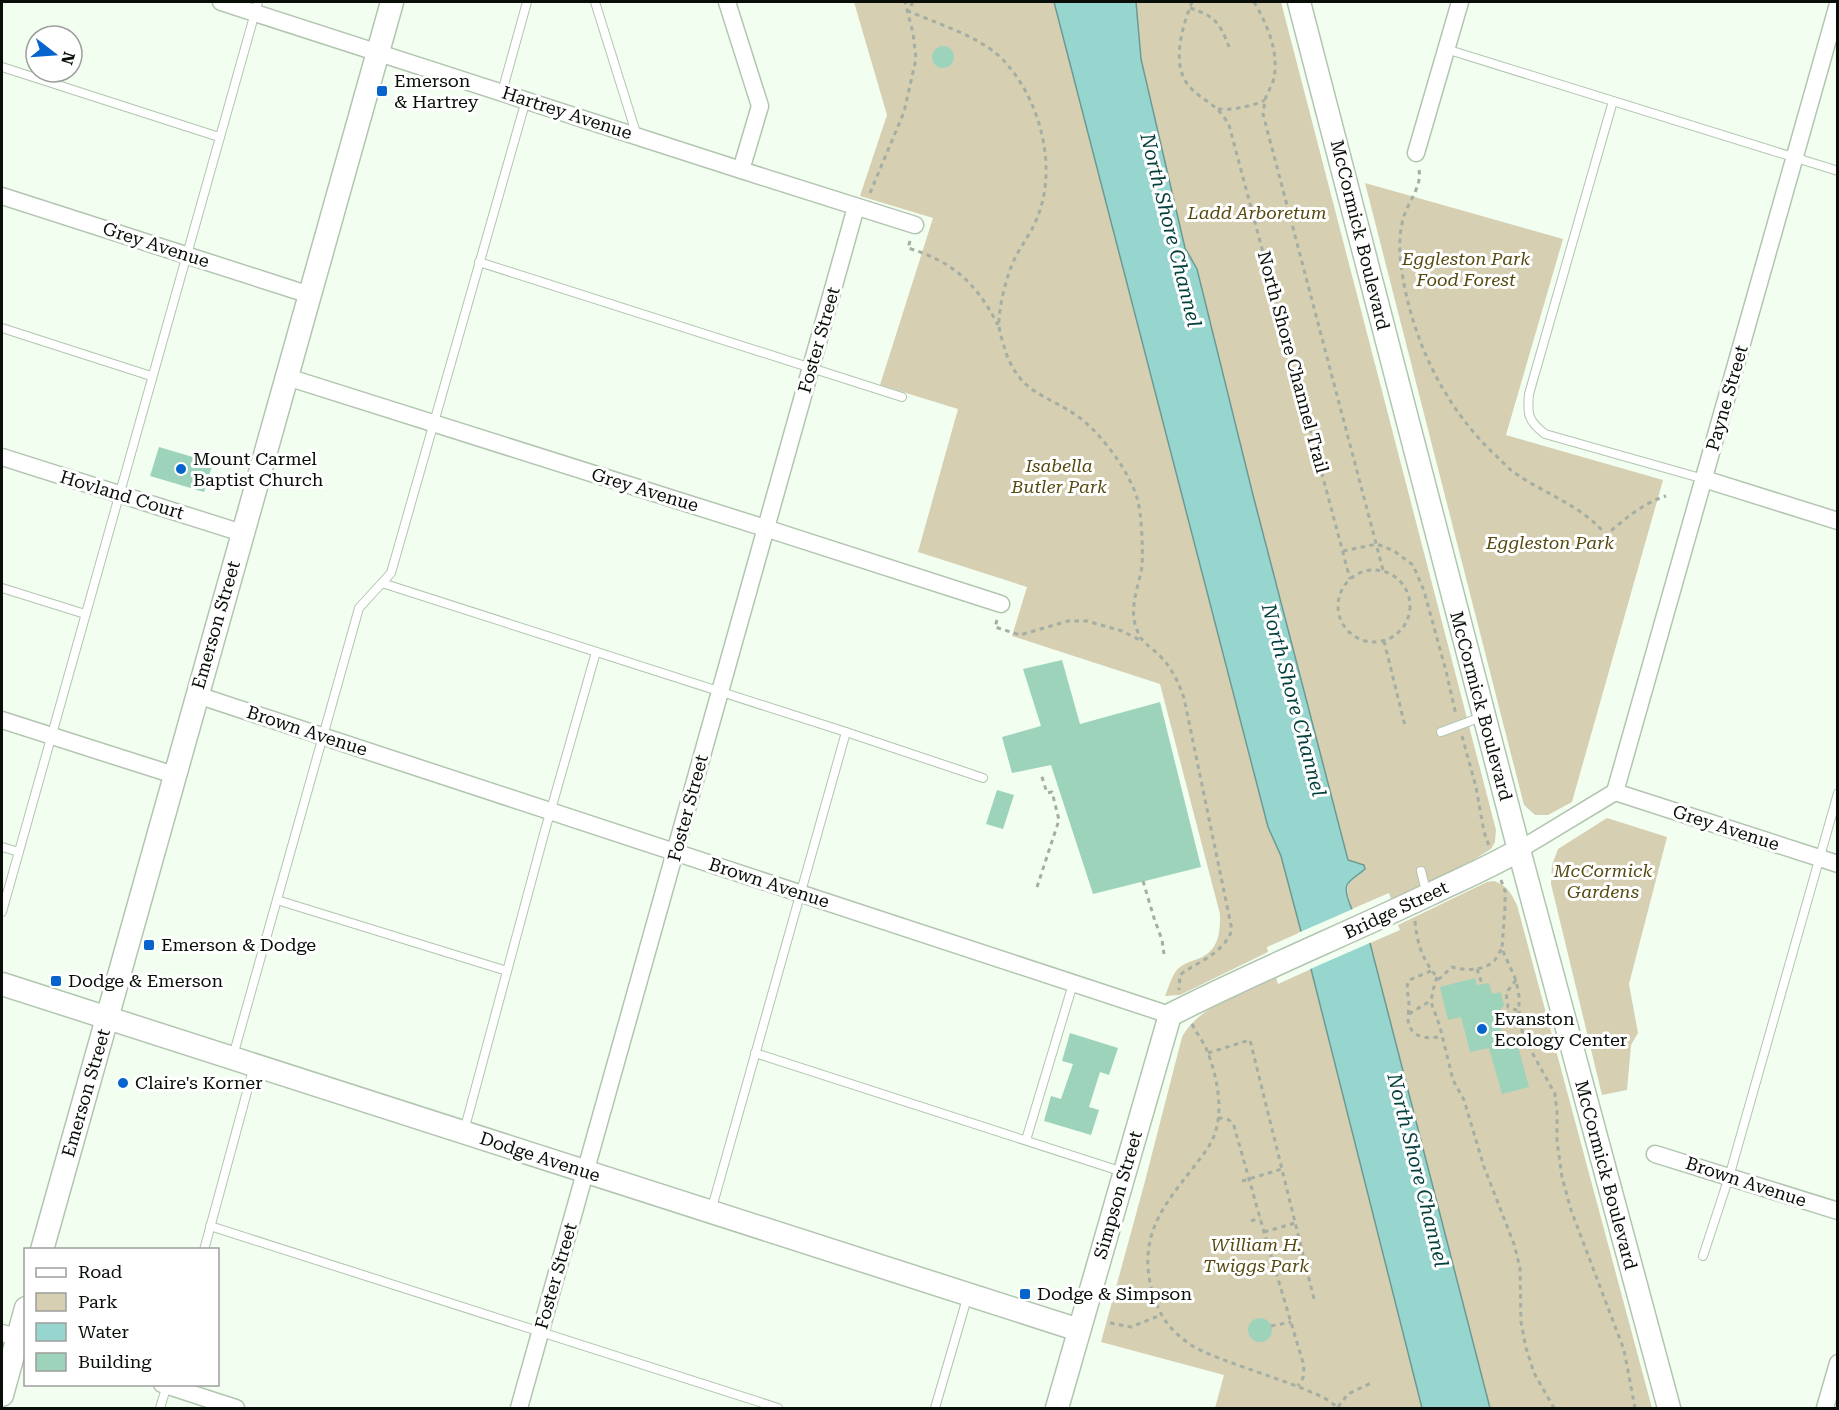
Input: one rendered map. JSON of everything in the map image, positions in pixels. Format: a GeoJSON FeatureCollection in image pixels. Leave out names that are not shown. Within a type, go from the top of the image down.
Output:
{"type":"FeatureCollection","features":[{"type":"Feature","properties":{"kind":"main road","name":"Emerson Street"},"geometry":{"type":"LineString","coordinates":[[43,1248],[392,2]]}},
{"type":"Feature","properties":{"kind":"main road","name":"McCormick Boulevard"},"geometry":{"type":"LineString","coordinates":[[1299,2],[1519,850],[1669,1408]]}},
{"type":"Feature","properties":{"kind":"main road","name":"Bridge Street"},"geometry":{"type":"LineString","coordinates":[[1170,1016],[1272,966],[1405,916],[1427,896],[1496,864],[1519,850]]}},
{"type":"Feature","properties":{"kind":"main road","name":"Dodge Avenue"},"geometry":{"type":"LineString","coordinates":[[2,984],[1079,1330]]}},
{"type":"Feature","properties":{"kind":"main road","name":"Simpson Street"},"geometry":{"type":"LineString","coordinates":[[1057,1408],[1170,1016]]}},
{"type":"Feature","properties":{"kind":"main road"},"geometry":{"type":"LineString","coordinates":[[2,1395],[15,1337],[24,1313]]}},
{"type":"Feature","properties":{"kind":"street","name":"Hartrey Avenue"},"geometry":{"type":"LineString","coordinates":[[220,2],[256,7],[377,52],[915,225]]}},
{"type":"Feature","properties":{"kind":"street"},"geometry":{"type":"LineString","coordinates":[[727,2],[760,106],[741,170]]}},
{"type":"Feature","properties":{"kind":"street"},"geometry":{"type":"LineString","coordinates":[[1416,153],[1460,2]]}},
{"type":"Feature","properties":{"kind":"street","name":"Payne Street"},"geometry":{"type":"LineString","coordinates":[[1615,792],[1838,4]]}},
{"type":"Feature","properties":{"kind":"street","name":"Grey Avenue"},"geometry":{"type":"LineString","coordinates":[[2,196],[310,295]]}},
{"type":"Feature","properties":{"kind":"street","name":"Foster Street"},"geometry":{"type":"LineString","coordinates":[[519,1408],[856,207]]}},
{"type":"Feature","properties":{"kind":"street","name":"Grey Avenue"},"geometry":{"type":"LineString","coordinates":[[287,377],[1001,604]]}},
{"type":"Feature","properties":{"kind":"street","name":"Hovland Court"},"geometry":{"type":"LineString","coordinates":[[2,457],[242,533]]}},
{"type":"Feature","properties":{"kind":"street"},"geometry":{"type":"LineString","coordinates":[[1704,479],[1838,521]]}},
{"type":"Feature","properties":{"kind":"street","name":"Brown Avenue"},"geometry":{"type":"LineString","coordinates":[[197,695],[1170,1016]]}},
{"type":"Feature","properties":{"kind":"street"},"geometry":{"type":"LineString","coordinates":[[2,720],[174,775]]}},
{"type":"Feature","properties":{"kind":"street","name":"Grey Avenue"},"geometry":{"type":"LineString","coordinates":[[1615,792],[1838,864]]}},
{"type":"Feature","properties":{"kind":"street","name":"Bridge Street"},"geometry":{"type":"LineString","coordinates":[[1519,850],[1615,792]]}},
{"type":"Feature","properties":{"kind":"street","name":"Brown Avenue"},"geometry":{"type":"LineString","coordinates":[[1655,1154],[1838,1211]]}},
{"type":"Feature","properties":{"kind":"street"},"geometry":{"type":"LineString","coordinates":[[1825,1408],[1838,1364]]}},
{"type":"Feature","properties":{"kind":"street"},"geometry":{"type":"LineString","coordinates":[[168,1386],[236,1408]]}},
{"type":"Feature","properties":{"kind":"lane"},"geometry":{"type":"LineString","coordinates":[[502,92],[527,2]]}},
{"type":"Feature","properties":{"kind":"lane"},"geometry":{"type":"LineString","coordinates":[[595,2],[638,136]]}},
{"type":"Feature","properties":{"kind":"lane"},"geometry":{"type":"LineString","coordinates":[[2,912],[256,7]]}},
{"type":"Feature","properties":{"kind":"lane"},"geometry":{"type":"LineString","coordinates":[[1446,49],[1838,171]]}},
{"type":"Feature","properties":{"kind":"lane"},"geometry":{"type":"LineString","coordinates":[[2,67],[219,137]]}},
{"type":"Feature","properties":{"kind":"lane"},"geometry":{"type":"LineString","coordinates":[[233,1058],[359,608],[391,573],[526,99]]}},
{"type":"Feature","properties":{"kind":"lane"},"geometry":{"type":"LineString","coordinates":[[1613,101],[1529,394],[1527,410],[1533,425],[1545,434],[1704,479]]}},
{"type":"Feature","properties":{"kind":"lane"},"geometry":{"type":"LineString","coordinates":[[479,262],[902,397]]}},
{"type":"Feature","properties":{"kind":"lane"},"geometry":{"type":"LineString","coordinates":[[2,328],[151,376]]}},
{"type":"Feature","properties":{"kind":"lane"},"geometry":{"type":"LineString","coordinates":[[382,584],[983,778]]}},
{"type":"Feature","properties":{"kind":"lane"},"geometry":{"type":"LineString","coordinates":[[2,588],[85,614]]}},
{"type":"Feature","properties":{"kind":"lane"},"geometry":{"type":"LineString","coordinates":[[464,1132],[596,652]]}},
{"type":"Feature","properties":{"kind":"lane"},"geometry":{"type":"LineString","coordinates":[[1441,732],[1484,716]]}},
{"type":"Feature","properties":{"kind":"lane"},"geometry":{"type":"LineString","coordinates":[[711,1212],[846,732]]}},
{"type":"Feature","properties":{"kind":"lane"},"geometry":{"type":"LineString","coordinates":[[1703,1256],[1729,1177],[1838,793]]}},
{"type":"Feature","properties":{"kind":"lane"},"geometry":{"type":"LineString","coordinates":[[2,847],[19,852]]}},
{"type":"Feature","properties":{"kind":"lane"},"geometry":{"type":"LineString","coordinates":[[1422,871],[1427,896]]}},
{"type":"Feature","properties":{"kind":"lane"},"geometry":{"type":"LineString","coordinates":[[277,900],[507,971]]}},
{"type":"Feature","properties":{"kind":"lane"},"geometry":{"type":"LineString","coordinates":[[1026,1140],[1073,984]]}},
{"type":"Feature","properties":{"kind":"lane"},"geometry":{"type":"LineString","coordinates":[[755,1053],[1124,1172]]}},
{"type":"Feature","properties":{"kind":"lane"},"geometry":{"type":"LineString","coordinates":[[204,1248],[255,1065]]}},
{"type":"Feature","properties":{"kind":"lane"},"geometry":{"type":"LineString","coordinates":[[210,1226],[778,1408]]}},
{"type":"Feature","properties":{"kind":"lane"},"geometry":{"type":"LineString","coordinates":[[935,1408],[968,1294]]}},
{"type":"Feature","properties":{"kind":"lane"},"geometry":{"type":"LineString","coordinates":[[160,1408],[165,1386]]}},
{"type":"Feature","properties":{"kind":"path"},"geometry":{"type":"LineString","coordinates":[[856,207],[868,198],[904,112],[916,59],[913,33],[905,2]]}},
{"type":"Feature","properties":{"kind":"path"},"geometry":{"type":"LineString","coordinates":[[908,11],[913,2]]}},
{"type":"Feature","properties":{"kind":"path","name":"North Shore Channel Trail"},"geometry":{"type":"LineString","coordinates":[[1192,2],[1181,40],[1182,74],[1189,86],[1218,109],[1229,125],[1350,579]]}},
{"type":"Feature","properties":{"kind":"path","name":"North Shore Channel Trail"},"geometry":{"type":"LineString","coordinates":[[1254,2],[1267,28],[1275,59],[1274,78],[1265,100],[1263,114],[1383,570]]}},
{"type":"Feature","properties":{"kind":"path"},"geometry":{"type":"LineString","coordinates":[[1190,8],[1214,19],[1222,30],[1229,47]]}},
{"type":"Feature","properties":{"kind":"path"},"geometry":{"type":"LineString","coordinates":[[908,11],[969,37],[998,55],[1017,79],[1028,98],[1043,138],[1046,156],[1044,199],[1037,219],[1014,260],[1006,282],[998,325]]}},
{"type":"Feature","properties":{"kind":"path"},"geometry":{"type":"LineString","coordinates":[[1218,109],[1231,110],[1265,100]]}},
{"type":"Feature","properties":{"kind":"path"},"geometry":{"type":"LineString","coordinates":[[1416,153],[1420,178],[1403,218],[1399,243],[1404,283],[1412,319],[1428,359],[1449,401],[1475,435],[1511,470],[1572,506],[1600,527],[1606,535],[1631,514],[1666,496]]}},
{"type":"Feature","properties":{"kind":"path"},"geometry":{"type":"LineString","coordinates":[[915,225],[908,248],[944,262],[986,301],[998,325],[1015,373],[1030,389],[1081,418],[1114,454],[1137,498],[1142,566],[1133,605],[1135,622],[1141,640]]}},
{"type":"Feature","properties":{"kind":"path"},"geometry":{"type":"LineString","coordinates":[[1343,550],[1377,544],[1394,551],[1413,565],[1424,591],[1446,671],[1476,787],[1484,832],[1490,848]]}},
{"type":"Feature","properties":{"kind":"path"},"geometry":{"type":"LineString","coordinates":[[1371,569],[1383,570],[1394,575],[1403,583],[1409,593],[1411,605],[1409,617],[1395,636],[1384,641],[1372,642],[1350,633],[1342,623],[1339,600],[1342,588],[1360,572],[1371,569]]}},
{"type":"Feature","properties":{"kind":"path"},"geometry":{"type":"LineString","coordinates":[[1001,604],[995,627],[1020,635],[1068,621],[1088,621],[1141,640],[1154,650],[1170,668],[1184,698],[1232,930],[1227,942],[1214,955],[1180,975],[1179,991]]}},
{"type":"Feature","properties":{"kind":"path"},"geometry":{"type":"LineString","coordinates":[[1384,641],[1406,726]]}},
{"type":"Feature","properties":{"kind":"path"},"geometry":{"type":"LineString","coordinates":[[1037,886],[1059,820],[1052,792],[1047,793],[1041,774]]}},
{"type":"Feature","properties":{"kind":"path"},"geometry":{"type":"LineString","coordinates":[[1143,881],[1162,940],[1164,954]]}},
{"type":"Feature","properties":{"kind":"path"},"geometry":{"type":"LineString","coordinates":[[1502,883],[1505,907],[1502,949],[1516,980],[1523,1036],[1555,1094],[1557,1141],[1562,1177],[1571,1210],[1624,1350],[1635,1408]]}},
{"type":"Feature","properties":{"kind":"path"},"geometry":{"type":"LineString","coordinates":[[1405,916],[1417,939],[1420,951],[1431,971],[1439,979],[1452,967],[1470,970],[1493,962],[1502,949]]}},
{"type":"Feature","properties":{"kind":"path"},"geometry":{"type":"LineString","coordinates":[[1477,969],[1482,984]]}},
{"type":"Feature","properties":{"kind":"path"},"geometry":{"type":"LineString","coordinates":[[1431,971],[1408,980],[1406,988],[1409,1003],[1408,1022],[1412,1031],[1422,1037],[1442,1036]]}},
{"type":"Feature","properties":{"kind":"path"},"geometry":{"type":"LineString","coordinates":[[1437,977],[1431,1000],[1453,1080],[1464,1100],[1484,1167],[1514,1244],[1520,1268],[1521,1322],[1526,1348],[1534,1373],[1554,1408]]}},
{"type":"Feature","properties":{"kind":"path"},"geometry":{"type":"LineString","coordinates":[[1516,980],[1506,993],[1508,1007],[1519,1011]]}},
{"type":"Feature","properties":{"kind":"path"},"geometry":{"type":"LineString","coordinates":[[1409,1014],[1431,1000]]}},
{"type":"Feature","properties":{"kind":"path"},"geometry":{"type":"LineString","coordinates":[[1192,1025],[1208,1053],[1216,1084],[1218,1118],[1216,1132],[1209,1146],[1168,1200],[1150,1235],[1147,1252],[1148,1270],[1161,1315],[1175,1332],[1209,1354],[1323,1396],[1339,1408],[1348,1394],[1371,1383]]}},
{"type":"Feature","properties":{"kind":"path"},"geometry":{"type":"LineString","coordinates":[[1208,1053],[1250,1040],[1314,1299]]}},
{"type":"Feature","properties":{"kind":"path"},"geometry":{"type":"LineString","coordinates":[[1218,1118],[1226,1118],[1234,1126],[1304,1366],[1303,1378],[1298,1386]]}},
{"type":"Feature","properties":{"kind":"path"},"geometry":{"type":"LineString","coordinates":[[1242,1181],[1282,1169]]}},
{"type":"Feature","properties":{"kind":"path"},"geometry":{"type":"LineString","coordinates":[[1251,1221],[1260,1218]]}},
{"type":"Feature","properties":{"kind":"path"},"geometry":{"type":"LineString","coordinates":[[1264,1232],[1295,1223]]}},
{"type":"Feature","properties":{"kind":"path"},"geometry":{"type":"LineString","coordinates":[[1110,1323],[1131,1327],[1161,1315]]}},
{"type":"Feature","properties":{"kind":"path"},"geometry":{"type":"LineString","coordinates":[[1271,1326],[1291,1322]]}},
{"type":"Feature","properties":{"kind":"green space","name":"Isabella Butler Park"},"geometry":{"type":"Polygon","coordinates":[[[854,2],[1054,2],[1268,827],[1281,856],[1301,932],[1267,947],[1268,952],[1180,995],[1165,996],[1177,970],[1204,956],[1215,946],[1220,914],[1160,684],[1012,636],[1027,587],[918,552],[958,409],[880,385],[933,218],[860,196],[887,115],[854,2]]]}},
{"type":"Feature","properties":{"kind":"green space","name":"Ladd Arboretum"},"geometry":{"type":"Polygon","coordinates":[[[1136,2],[1281,2],[1496,830],[1495,842],[1491,849],[1457,870],[1391,899],[1389,893],[1352,909],[1349,900],[1348,886],[1365,870],[1364,865],[1348,861],[1197,269],[1185,248],[1141,59],[1136,2]]]}},
{"type":"Feature","properties":{"kind":"green space","name":"Eggleston Park"},"geometry":{"type":"Polygon","coordinates":[[[1365,183],[1563,239],[1506,435],[1663,480],[1572,802],[1548,815],[1535,815],[1524,805],[1365,183]]]}},
{"type":"Feature","properties":{"kind":"green space","name":"McCormick Gardens"},"geometry":{"type":"Polygon","coordinates":[[[1607,818],[1667,837],[1629,984],[1638,1033],[1631,1045],[1627,1090],[1602,1095],[1551,884],[1552,865],[1558,849],[1607,818]]]}},
{"type":"Feature","properties":{"kind":"green space"},"geometry":{"type":"Polygon","coordinates":[[[1494,881],[1508,890],[1517,905],[1652,1408],[1490,1408],[1370,943],[1400,930],[1398,925],[1487,882],[1494,881]]]}},
{"type":"Feature","properties":{"kind":"green space","name":"William H. Twiggs Park"},"geometry":{"type":"Polygon","coordinates":[[[1311,969],[1422,1408],[1215,1408],[1224,1375],[1101,1342],[1182,1037],[1200,1016],[1224,1001],[1276,977],[1278,984],[1311,969]]]}},
{"type":"Feature","properties":{"kind":"water","name":"North Shore Channel"},"geometry":{"type":"Polygon","coordinates":[[[1054,2],[1136,2],[1141,59],[1185,248],[1197,269],[1348,860],[1364,865],[1365,869],[1347,885],[1348,898],[1370,943],[1490,1408],[1422,1408],[1311,969],[1281,856],[1268,827],[1054,2]]]}},
{"type":"Feature","properties":{"kind":"pier"},"geometry":{"type":"Polygon","coordinates":[[[1355,908],[1372,942],[1308,970],[1298,933],[1355,908]]]}},
{"type":"Feature","properties":{"kind":"building"},"geometry":{"type":"Polygon","coordinates":[[[939,46],[947,46],[954,53],[954,61],[947,68],[939,68],[932,61],[932,53],[939,46]]]}},
{"type":"Feature","properties":{"kind":"building","name":"Mount Carmel Baptist Church"},"geometry":{"type":"Polygon","coordinates":[[[159,447],[213,463],[204,492],[150,476],[159,447]]]}},
{"type":"Feature","properties":{"kind":"building"},"geometry":{"type":"Polygon","coordinates":[[[1062,660],[1080,724],[1160,702],[1201,867],[1093,894],[1051,765],[1012,773],[1002,737],[1041,726],[1023,669],[1062,660]]]}},
{"type":"Feature","properties":{"kind":"building"},"geometry":{"type":"Polygon","coordinates":[[[997,790],[1014,795],[1003,829],[986,824],[997,790]]]}},
{"type":"Feature","properties":{"kind":"building","name":"Evanston Ecology Center"},"geometry":{"type":"Polygon","coordinates":[[[1475,978],[1477,985],[1489,983],[1492,994],[1501,992],[1504,1006],[1501,1008],[1503,1016],[1498,1018],[1504,1040],[1516,1039],[1529,1087],[1502,1094],[1489,1048],[1470,1052],[1461,1017],[1448,1020],[1440,987],[1475,978]]]}},
{"type":"Feature","properties":{"kind":"building"},"geometry":{"type":"Polygon","coordinates":[[[1070,1033],[1118,1048],[1109,1075],[1100,1072],[1089,1107],[1099,1110],[1091,1135],[1044,1121],[1051,1096],[1061,1099],[1073,1064],[1062,1061],[1070,1033]]]}},
{"type":"Feature","properties":{"kind":"building"},"geometry":{"type":"Polygon","coordinates":[[[1260,1318],[1269,1321],[1272,1330],[1269,1339],[1260,1342],[1251,1339],[1248,1330],[1251,1321],[1260,1318]]]}},
{"type":"Feature","properties":{"kind":"place","name":"Emerson & Hartrey"},"geometry":{"type":"Point","coordinates":[382,91]}},
{"type":"Feature","properties":{"kind":"place","name":"Mount Carmel Baptist Church"},"geometry":{"type":"Point","coordinates":[181,469]}},
{"type":"Feature","properties":{"kind":"place","name":"Emerson & Dodge"},"geometry":{"type":"Point","coordinates":[149,945]}},
{"type":"Feature","properties":{"kind":"place","name":"Dodge & Emerson"},"geometry":{"type":"Point","coordinates":[56,981]}},
{"type":"Feature","properties":{"kind":"place","name":"Evanston Ecology Center"},"geometry":{"type":"Point","coordinates":[1482,1029]}},
{"type":"Feature","properties":{"kind":"place","name":"Claire's Korner"},"geometry":{"type":"Point","coordinates":[123,1083]}},
{"type":"Feature","properties":{"kind":"place","name":"Dodge & Simpson"},"geometry":{"type":"Point","coordinates":[1025,1294]}},
{"type":"Feature","properties":{"kind":"park label","name":"Eggleston Park Food Forest"},"geometry":{"type":"Point","coordinates":[1466,269]}}]}
